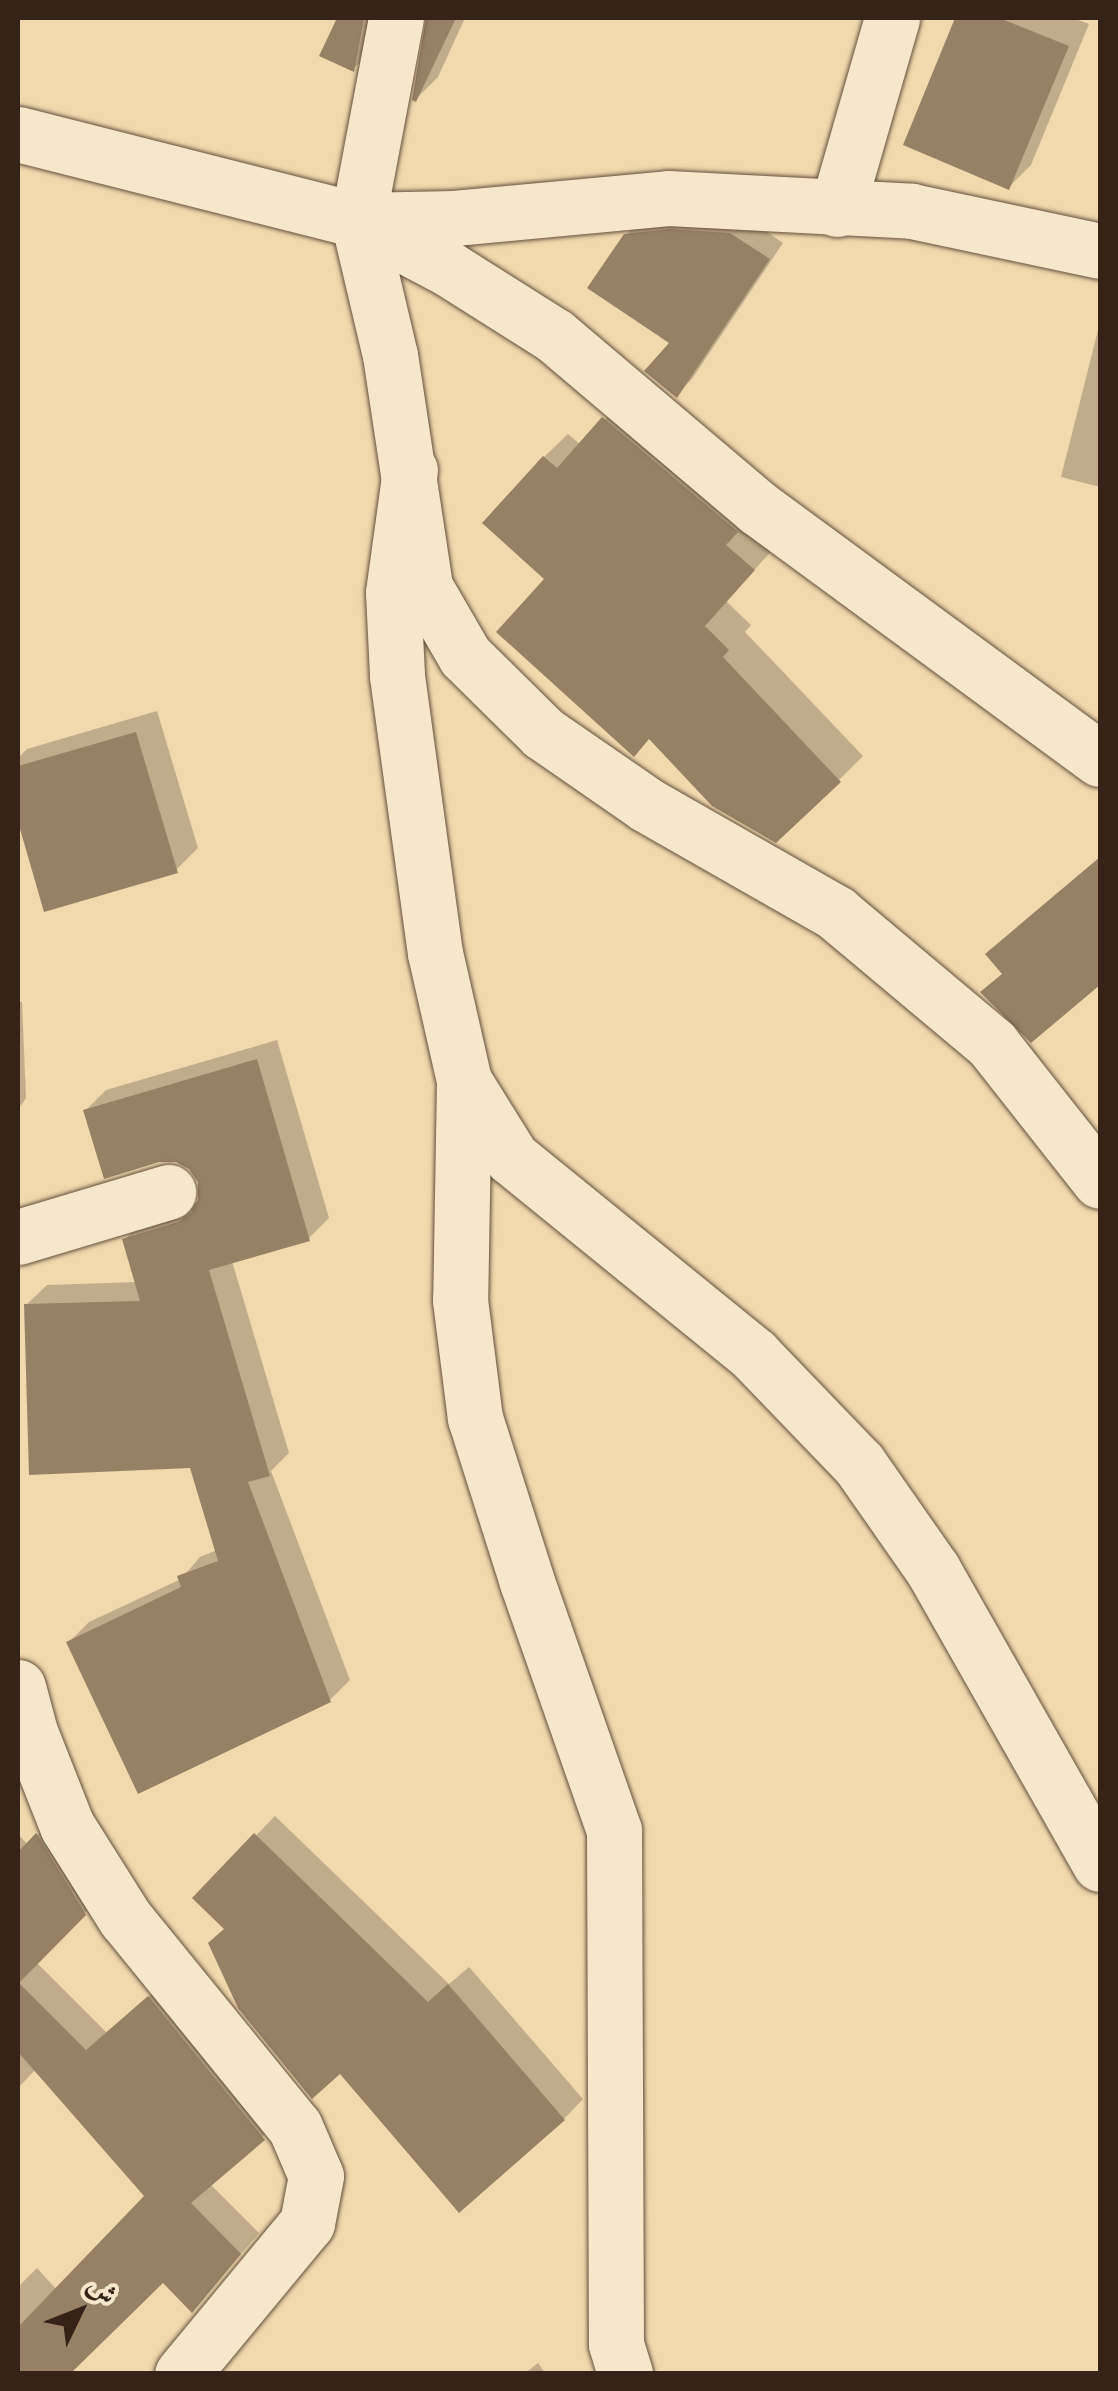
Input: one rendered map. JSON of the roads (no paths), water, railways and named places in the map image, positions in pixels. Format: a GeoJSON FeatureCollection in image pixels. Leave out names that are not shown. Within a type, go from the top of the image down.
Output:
{"type":"FeatureCollection","features":[{"type":"Feature","properties":{"kind":"street"},"geometry":{"type":"LineString","coordinates":[[396,18],[358,220],[390,355],[425,587],[465,656],[543,733],[647,804],[836,913],[992,1044],[1100,1181]]}},
{"type":"Feature","properties":{"kind":"street"},"geometry":{"type":"LineString","coordinates":[[837,209],[892,18]]}},
{"type":"Feature","properties":{"kind":"street"},"geometry":{"type":"LineString","coordinates":[[18,134],[358,220],[449,269],[554,336],[758,508],[1100,759]]}},
{"type":"Feature","properties":{"kind":"street"},"geometry":{"type":"LineString","coordinates":[[358,220],[454,218],[668,198],[912,212],[1100,251]]}},
{"type":"Feature","properties":{"kind":"street"},"geometry":{"type":"LineString","coordinates":[[410,470],[393,593],[397,676],[435,953],[464,1081],[460,1300],[475,1418],[527,1582],[614,1830],[616,2344],[625,2374]]}},
{"type":"Feature","properties":{"kind":"street"},"geometry":{"type":"LineString","coordinates":[[464,1081],[512,1158],[754,1355],[859,1464],[933,1570],[1100,1864]]}},
{"type":"Feature","properties":{"kind":"street"},"geometry":{"type":"LineString","coordinates":[[18,1238],[168,1192]]}},
{"type":"Feature","properties":{"kind":"street"},"geometry":{"type":"LineString","coordinates":[[18,1687],[30,1732],[66,1826],[125,1918],[295,2128],[316,2176],[307,2223],[182,2374]]}}]}
